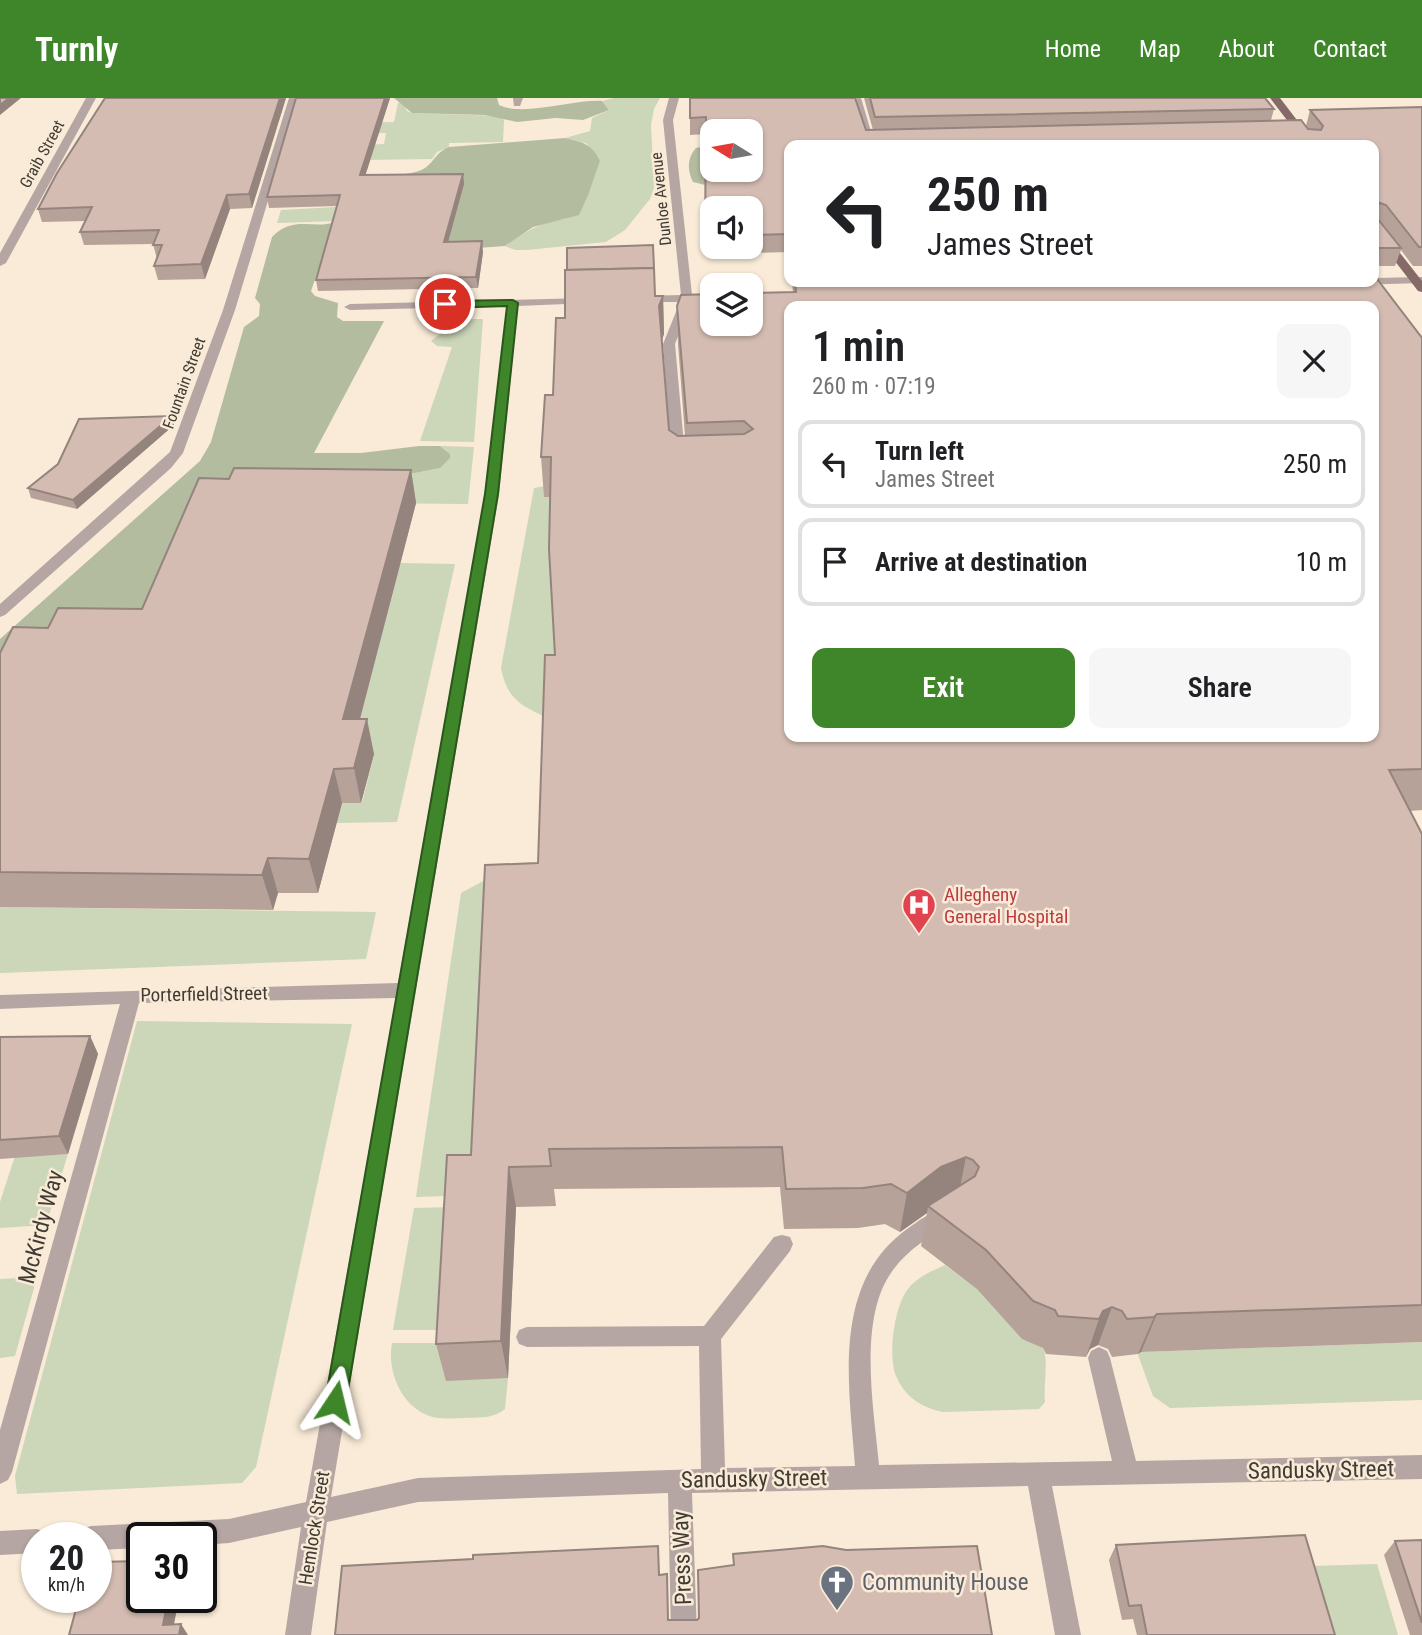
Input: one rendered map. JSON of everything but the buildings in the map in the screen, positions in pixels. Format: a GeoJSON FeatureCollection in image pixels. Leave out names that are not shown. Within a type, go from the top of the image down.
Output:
{"type":"FeatureCollection","features":[{"type":"Feature","properties":{"kind":"main road"},"geometry":{"type":"LineString","coordinates":[[1275,98],[1307,140]]}},
{"type":"Feature","properties":{"kind":"main road"},"geometry":{"type":"LineString","coordinates":[[1379,233],[1420,283]]}},
{"type":"Feature","properties":{"kind":"street","name":"Graib Street"},"geometry":{"type":"LineString","coordinates":[[0,263],[91,98]]}},
{"type":"Feature","properties":{"kind":"street","name":"Fountain Street"},"geometry":{"type":"LineString","coordinates":[[0,612],[166,465],[176,453],[229,310],[295,98]]}},
{"type":"Feature","properties":{"kind":"street","name":"Dunloe Avenue"},"geometry":{"type":"LineString","coordinates":[[674,98],[668,120],[687,298]]}},
{"type":"Feature","properties":{"kind":"street"},"geometry":{"type":"LineString","coordinates":[[856,98],[871,140]]}},
{"type":"Feature","properties":{"kind":"street"},"geometry":{"type":"LineString","coordinates":[[1288,131],[1300,131]]}},
{"type":"Feature","properties":{"kind":"street"},"geometry":{"type":"LineString","coordinates":[[1379,283],[1420,283]]}},
{"type":"Feature","properties":{"kind":"street"},"geometry":{"type":"LineString","coordinates":[[679,470],[669,344],[687,298]]}},
{"type":"Feature","properties":{"kind":"street"},"geometry":{"type":"LineString","coordinates":[[634,300],[700,298]]}},
{"type":"Feature","properties":{"kind":"street"},"geometry":{"type":"LineString","coordinates":[[350,307],[593,301]]}},
{"type":"Feature","properties":{"kind":"street","name":"Hemlock Street"},"geometry":{"type":"LineString","coordinates":[[298,1635],[316,1512],[492,494],[513,303]]}},
{"type":"Feature","properties":{"kind":"street","name":"Porterfield Street"},"geometry":{"type":"LineString","coordinates":[[0,1002],[132,996],[408,990]]}},
{"type":"Feature","properties":{"kind":"street","name":"McKirdy Way"},"geometry":{"type":"LineString","coordinates":[[0,1472],[132,996]]}},
{"type":"Feature","properties":{"kind":"street"},"geometry":{"type":"LineString","coordinates":[[868,1476],[859,1363],[863,1319],[879,1272],[910,1238],[957,1208]]}},
{"type":"Feature","properties":{"kind":"street"},"geometry":{"type":"LineString","coordinates":[[713,1480],[710,1336],[782,1244]]}},
{"type":"Feature","properties":{"kind":"street"},"geometry":{"type":"LineString","coordinates":[[527,1337],[710,1336]]}},
{"type":"Feature","properties":{"kind":"street"},"geometry":{"type":"LineString","coordinates":[[1100,1358],[1127,1474]]}},
{"type":"Feature","properties":{"kind":"street","name":"Sandusky Street"},"geometry":{"type":"LineString","coordinates":[[112,1537],[229,1531],[418,1490],[868,1476],[1127,1474],[1422,1467]]}},
{"type":"Feature","properties":{"kind":"street"},"geometry":{"type":"LineString","coordinates":[[1038,1474],[1068,1635]]}},
{"type":"Feature","properties":{"kind":"street","name":"Press Way"},"geometry":{"type":"LineString","coordinates":[[680,1481],[684,1635]]}},
{"type":"Feature","properties":{"kind":"street"},"geometry":{"type":"LineString","coordinates":[[0,1543],[21,1542]]}},
{"type":"Feature","properties":{"kind":"green space"},"geometry":{"type":"Polygon","coordinates":[[[394,98],[497,98],[499,105],[521,109],[602,101],[609,110],[583,120],[556,118],[517,122],[485,115],[412,113],[394,98]]]}},
{"type":"Feature","properties":{"kind":"green space"},"geometry":{"type":"Polygon","coordinates":[[[614,98],[660,98],[654,109],[651,125],[654,188],[650,199],[625,230],[606,242],[527,250],[515,250],[505,246],[540,225],[565,219],[589,193],[600,161],[586,143],[565,138],[590,131],[592,118],[609,110],[602,101],[614,98]]]}},
{"type":"Feature","properties":{"kind":"green space"},"geometry":{"type":"Polygon","coordinates":[[[398,103],[403,103],[407,111],[412,113],[500,116],[504,120],[503,142],[449,143],[449,147],[437,152],[432,159],[362,160],[342,146],[384,144],[386,133],[344,134],[347,123],[394,122],[398,103]]]}},
{"type":"Feature","properties":{"kind":"green space"},"geometry":{"type":"Polygon","coordinates":[[[565,138],[586,145],[600,161],[579,215],[533,227],[505,246],[326,259],[319,268],[311,291],[315,296],[338,303],[337,317],[343,321],[384,321],[314,453],[361,453],[440,446],[450,454],[450,458],[440,468],[380,480],[153,643],[0,716],[0,639],[200,461],[211,442],[244,327],[259,316],[260,304],[255,298],[272,237],[288,226],[329,224],[346,217],[386,181],[425,168],[441,151],[449,147],[565,138]]]}},
{"type":"Feature","properties":{"kind":"green space"},"geometry":{"type":"Polygon","coordinates":[[[700,147],[700,182],[709,182],[709,186],[693,182],[689,169],[691,156],[696,148],[700,147]]]}},
{"type":"Feature","properties":{"kind":"green space"},"geometry":{"type":"Polygon","coordinates":[[[354,206],[337,221],[277,223],[281,210],[354,206]]]}},
{"type":"Feature","properties":{"kind":"green space"},"geometry":{"type":"Polygon","coordinates":[[[483,319],[474,442],[420,441],[452,347],[437,346],[431,341],[456,321],[483,319]]]}},
{"type":"Feature","properties":{"kind":"green space"},"geometry":{"type":"Polygon","coordinates":[[[440,446],[474,447],[468,504],[360,503],[380,480],[440,468],[447,451],[440,446]]]}},
{"type":"Feature","properties":{"kind":"green space"},"geometry":{"type":"Polygon","coordinates":[[[545,486],[555,497],[558,697],[548,718],[530,709],[511,694],[501,668],[534,488],[545,486]]]}},
{"type":"Feature","properties":{"kind":"green space"},"geometry":{"type":"Polygon","coordinates":[[[400,563],[455,564],[397,822],[336,823],[341,803],[362,803],[373,759],[374,754],[351,753],[400,563]]]}},
{"type":"Feature","properties":{"kind":"green space"},"geometry":{"type":"Polygon","coordinates":[[[485,880],[478,1195],[416,1197],[461,893],[485,880]]]}},
{"type":"Feature","properties":{"kind":"green space"},"geometry":{"type":"Polygon","coordinates":[[[0,907],[376,912],[366,959],[0,973],[0,907]]]}},
{"type":"Feature","properties":{"kind":"green space"},"geometry":{"type":"Polygon","coordinates":[[[137,1021],[352,1024],[256,1467],[242,1483],[17,1494],[15,1476],[137,1021]]]}},
{"type":"Feature","properties":{"kind":"green space"},"geometry":{"type":"Polygon","coordinates":[[[68,1154],[46,1225],[0,1228],[0,1202],[15,1156],[68,1154]]]}},
{"type":"Feature","properties":{"kind":"green space"},"geometry":{"type":"Polygon","coordinates":[[[455,1207],[448,1330],[393,1330],[414,1208],[455,1207]]]}},
{"type":"Feature","properties":{"kind":"green space"},"geometry":{"type":"Polygon","coordinates":[[[945,1265],[964,1279],[966,1277],[1043,1348],[1046,1360],[1045,1402],[1039,1409],[943,1412],[916,1401],[901,1385],[894,1369],[892,1346],[899,1307],[912,1285],[945,1265]]]}},
{"type":"Feature","properties":{"kind":"green space"},"geometry":{"type":"Polygon","coordinates":[[[37,1277],[15,1356],[0,1358],[0,1279],[37,1277]]]}},
{"type":"Feature","properties":{"kind":"green space"},"geometry":{"type":"Polygon","coordinates":[[[1422,1342],[1422,1400],[1170,1408],[1153,1396],[1138,1355],[1141,1352],[1422,1342]]]}},
{"type":"Feature","properties":{"kind":"green space"},"geometry":{"type":"Polygon","coordinates":[[[392,1343],[447,1343],[508,1378],[505,1409],[486,1417],[450,1418],[431,1417],[418,1410],[403,1395],[394,1375],[392,1343]]]}},
{"type":"Feature","properties":{"kind":"green space"},"geometry":{"type":"Polygon","coordinates":[[[1377,1564],[1398,1635],[1331,1635],[1312,1566],[1377,1564]]]}},
{"type":"Feature","properties":{"kind":"place","name":"Allegheny General Hospital"},"geometry":{"type":"Point","coordinates":[919,935]}},
{"type":"Feature","properties":{"kind":"place","name":"Community House"},"geometry":{"type":"Point","coordinates":[837,1612]}},
{"type":"Feature","properties":{"kind":"route"},"geometry":{"type":"LineString","coordinates":[[335,1402],[492,494],[513,303],[445,304]]}}]}
